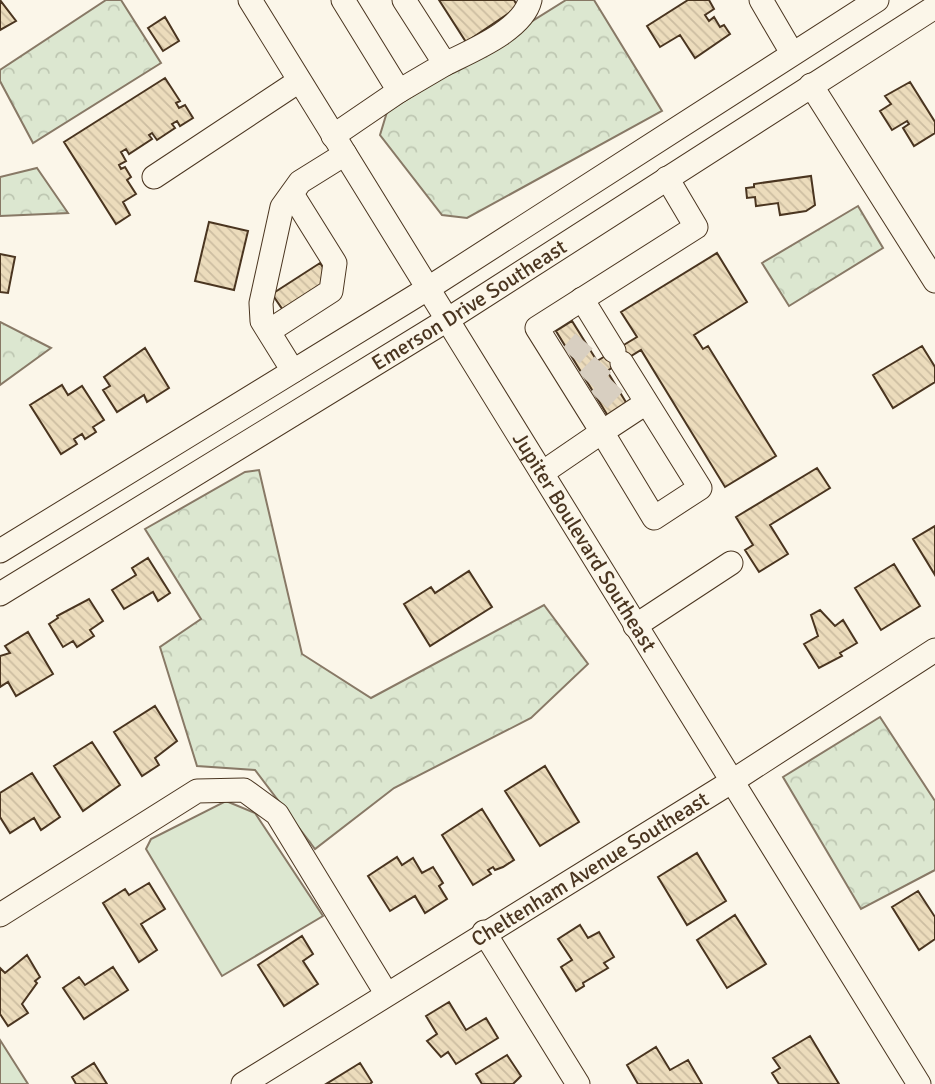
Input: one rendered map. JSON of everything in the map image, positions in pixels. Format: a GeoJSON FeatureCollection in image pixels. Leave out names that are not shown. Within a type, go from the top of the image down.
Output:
{"type":"FeatureCollection","features":[{"type":"Feature","properties":{"kind":"street","name":"Jupiter Boulevard Southeast"},"geometry":{"type":"LineString","coordinates":[[250,0],[919,1084]]}},
{"type":"Feature","properties":{"kind":"street"},"geometry":{"type":"LineString","coordinates":[[343,0],[399,91]]}},
{"type":"Feature","properties":{"kind":"street"},"geometry":{"type":"LineString","coordinates":[[404,0],[445,64]]}},
{"type":"Feature","properties":{"kind":"street"},"geometry":{"type":"LineString","coordinates":[[293,371],[262,321],[261,303],[282,207],[300,182],[399,91],[488,43],[525,14],[530,0]]}},
{"type":"Feature","properties":{"kind":"street"},"geometry":{"type":"LineString","coordinates":[[761,0],[792,53]]}},
{"type":"Feature","properties":{"kind":"street","name":"Emerson Drive Southeast"},"geometry":{"type":"LineString","coordinates":[[0,551],[427,289],[877,0]]}},
{"type":"Feature","properties":{"kind":"street","name":"Emerson Drive Southeast"},"geometry":{"type":"LineString","coordinates":[[0,594],[447,320],[935,7]]}},
{"type":"Feature","properties":{"kind":"street"},"geometry":{"type":"LineString","coordinates":[[154,177],[299,81]]}},
{"type":"Feature","properties":{"kind":"street"},"geometry":{"type":"LineString","coordinates":[[811,85],[935,281]]}},
{"type":"Feature","properties":{"kind":"street"},"geometry":{"type":"LineString","coordinates":[[582,299],[579,347],[588,396],[602,432],[654,518],[700,488],[646,402],[619,367],[579,347],[537,328],[582,299],[696,227],[667,178]]}},
{"type":"Feature","properties":{"kind":"street"},"geometry":{"type":"LineString","coordinates":[[269,331],[331,291],[336,272],[335,263],[292,194]]}},
{"type":"Feature","properties":{"kind":"street"},"geometry":{"type":"LineString","coordinates":[[542,473],[646,402]]}},
{"type":"Feature","properties":{"kind":"street"},"geometry":{"type":"LineString","coordinates":[[635,626],[731,563]]}},
{"type":"Feature","properties":{"kind":"street","name":"Cheltenham Avenue Southeast"},"geometry":{"type":"LineString","coordinates":[[254,1081],[386,992],[731,782],[935,650]]}},
{"type":"Feature","properties":{"kind":"street"},"geometry":{"type":"LineString","coordinates":[[0,915],[197,791],[244,790],[277,814],[386,992]]}},
{"type":"Feature","properties":{"kind":"street"},"geometry":{"type":"LineString","coordinates":[[484,932],[578,1084]]}},
{"type":"Feature","properties":{"kind":"green space"},"geometry":{"type":"Polygon","coordinates":[[[106,0],[121,0],[161,63],[33,143],[0,81],[0,70],[106,0]]]}},
{"type":"Feature","properties":{"kind":"green space"},"geometry":{"type":"Polygon","coordinates":[[[566,0],[594,0],[662,111],[467,218],[442,215],[380,135],[387,112],[566,0]]]}},
{"type":"Feature","properties":{"kind":"green space"},"geometry":{"type":"Polygon","coordinates":[[[37,168],[68,213],[0,216],[0,177],[37,168]]]}},
{"type":"Feature","properties":{"kind":"green space"},"geometry":{"type":"Polygon","coordinates":[[[858,206],[883,248],[789,306],[762,263],[858,206]]]}},
{"type":"Feature","properties":{"kind":"green space"},"geometry":{"type":"Polygon","coordinates":[[[0,322],[51,348],[0,385],[0,322]]]}},
{"type":"Feature","properties":{"kind":"green space"},"geometry":{"type":"Polygon","coordinates":[[[259,470],[302,654],[371,698],[544,605],[588,664],[531,718],[394,788],[315,849],[255,770],[197,766],[160,647],[201,619],[145,529],[245,472],[259,470]]]}},
{"type":"Feature","properties":{"kind":"green space"},"geometry":{"type":"Polygon","coordinates":[[[880,717],[935,801],[935,870],[861,909],[783,777],[880,717]]]}},
{"type":"Feature","properties":{"kind":"green space"},"geometry":{"type":"Polygon","coordinates":[[[226,801],[255,813],[323,916],[222,976],[146,849],[151,839],[226,801]]]}},
{"type":"Feature","properties":{"kind":"green space"},"geometry":{"type":"Polygon","coordinates":[[[0,1040],[28,1084],[0,1084],[0,1040]]]}},
{"type":"Feature","properties":{"kind":"building"},"geometry":{"type":"Polygon","coordinates":[[[0,0],[16,21],[0,30],[0,0]]]}},
{"type":"Feature","properties":{"kind":"building"},"geometry":{"type":"Polygon","coordinates":[[[439,0],[514,0],[518,7],[466,42],[439,0]]]}},
{"type":"Feature","properties":{"kind":"building"},"geometry":{"type":"Polygon","coordinates":[[[688,0],[709,0],[714,9],[705,15],[709,21],[714,17],[720,27],[724,25],[730,34],[695,58],[680,35],[660,47],[647,26],[688,0]]]}},
{"type":"Feature","properties":{"kind":"building"},"geometry":{"type":"Polygon","coordinates":[[[165,17],[179,41],[163,51],[148,28],[165,17]]]}},
{"type":"Feature","properties":{"kind":"building"},"geometry":{"type":"Polygon","coordinates":[[[165,78],[180,101],[176,103],[179,108],[185,105],[193,118],[180,126],[177,121],[172,124],[175,128],[157,140],[152,133],[149,135],[152,139],[129,154],[126,149],[121,152],[126,161],[119,165],[121,169],[125,167],[131,177],[127,180],[136,194],[123,202],[130,215],[116,224],[64,142],[165,78]]]}},
{"type":"Feature","properties":{"kind":"building"},"geometry":{"type":"Polygon","coordinates":[[[910,82],[935,122],[935,133],[914,146],[903,128],[909,124],[907,121],[892,130],[880,111],[891,104],[885,96],[910,82]]]}},
{"type":"Feature","properties":{"kind":"building"},"geometry":{"type":"Polygon","coordinates":[[[811,176],[815,205],[806,211],[780,215],[778,203],[756,206],[755,197],[747,198],[746,188],[754,187],[754,184],[811,176]]]}},
{"type":"Feature","properties":{"kind":"building"},"geometry":{"type":"Polygon","coordinates":[[[209,222],[248,231],[234,290],[195,281],[209,222]]]}},
{"type":"Feature","properties":{"kind":"building"},"geometry":{"type":"Polygon","coordinates":[[[717,253],[747,302],[694,335],[703,349],[708,346],[776,456],[725,487],[641,350],[607,371],[627,404],[608,416],[556,331],[572,321],[597,361],[637,337],[621,312],[717,253]]]}},
{"type":"Feature","properties":{"kind":"building"},"geometry":{"type":"Polygon","coordinates":[[[0,254],[15,257],[8,293],[0,292],[0,254]]]}},
{"type":"Feature","properties":{"kind":"building"},"geometry":{"type":"Polygon","coordinates":[[[320,263],[332,281],[285,313],[272,294],[320,263]]]}},
{"type":"Feature","properties":{"kind":"building"},"geometry":{"type":"Polygon","coordinates":[[[922,346],[935,367],[935,382],[893,408],[873,375],[922,346]]]}},
{"type":"Feature","properties":{"kind":"building"},"geometry":{"type":"Polygon","coordinates":[[[145,348],[169,388],[147,402],[144,395],[117,412],[103,390],[110,386],[104,377],[145,348]]]}},
{"type":"Feature","properties":{"kind":"building"},"geometry":{"type":"Polygon","coordinates":[[[62,385],[68,395],[82,386],[104,420],[93,427],[96,432],[85,439],[82,434],[74,439],[77,444],[61,454],[30,405],[62,385]]]}},
{"type":"Feature","properties":{"kind":"building"},"geometry":{"type":"Polygon","coordinates":[[[817,468],[830,488],[770,525],[788,554],[759,572],[745,550],[753,545],[736,517],[817,468]]]}},
{"type":"Feature","properties":{"kind":"building"},"geometry":{"type":"Polygon","coordinates":[[[935,526],[935,575],[913,539],[935,526]]]}},
{"type":"Feature","properties":{"kind":"building"},"geometry":{"type":"Polygon","coordinates":[[[148,558],[170,593],[158,601],[153,592],[124,609],[112,590],[136,575],[132,568],[148,558]]]}},
{"type":"Feature","properties":{"kind":"building"},"geometry":{"type":"Polygon","coordinates":[[[894,564],[920,606],[881,630],[855,588],[894,564]]]}},
{"type":"Feature","properties":{"kind":"building"},"geometry":{"type":"Polygon","coordinates":[[[469,571],[492,607],[430,646],[404,604],[431,587],[435,593],[469,571]]]}},
{"type":"Feature","properties":{"kind":"building"},"geometry":{"type":"Polygon","coordinates":[[[89,599],[103,621],[90,630],[94,636],[77,647],[73,641],[63,647],[49,624],[58,618],[57,616],[89,599]]]}},
{"type":"Feature","properties":{"kind":"building"},"geometry":{"type":"Polygon","coordinates":[[[820,610],[835,626],[843,620],[857,643],[840,653],[842,656],[819,668],[804,644],[818,636],[811,615],[820,610]]]}},
{"type":"Feature","properties":{"kind":"building"},"geometry":{"type":"Polygon","coordinates":[[[28,632],[53,674],[16,696],[8,682],[0,687],[0,656],[10,653],[5,646],[28,632]]]}},
{"type":"Feature","properties":{"kind":"building"},"geometry":{"type":"Polygon","coordinates":[[[155,706],[177,741],[155,758],[159,765],[142,776],[114,732],[155,706]]]}},
{"type":"Feature","properties":{"kind":"building"},"geometry":{"type":"Polygon","coordinates":[[[92,742],[120,785],[83,811],[54,766],[92,742]]]}},
{"type":"Feature","properties":{"kind":"building"},"geometry":{"type":"Polygon","coordinates":[[[545,766],[579,822],[540,846],[505,791],[545,766]]]}},
{"type":"Feature","properties":{"kind":"building"},"geometry":{"type":"Polygon","coordinates":[[[32,773],[60,817],[41,830],[34,818],[10,833],[0,817],[0,793],[32,773]]]}},
{"type":"Feature","properties":{"kind":"building"},"geometry":{"type":"Polygon","coordinates":[[[482,809],[514,860],[503,867],[488,870],[491,874],[473,885],[442,835],[482,809]]]}},
{"type":"Feature","properties":{"kind":"building"},"geometry":{"type":"Polygon","coordinates":[[[697,853],[726,901],[687,925],[658,877],[697,853]]]}},
{"type":"Feature","properties":{"kind":"building"},"geometry":{"type":"Polygon","coordinates":[[[397,857],[402,865],[413,858],[422,873],[433,867],[443,883],[439,886],[447,899],[425,913],[415,896],[390,911],[368,876],[397,857]]]}},
{"type":"Feature","properties":{"kind":"building"},"geometry":{"type":"Polygon","coordinates":[[[149,883],[165,909],[141,924],[157,950],[139,962],[103,903],[125,889],[129,895],[149,883]]]}},
{"type":"Feature","properties":{"kind":"building"},"geometry":{"type":"Polygon","coordinates":[[[918,891],[935,917],[935,939],[919,950],[892,907],[918,891]]]}},
{"type":"Feature","properties":{"kind":"building"},"geometry":{"type":"Polygon","coordinates":[[[735,915],[766,964],[727,988],[697,940],[735,915]]]}},
{"type":"Feature","properties":{"kind":"building"},"geometry":{"type":"Polygon","coordinates":[[[580,925],[588,938],[599,932],[614,957],[604,963],[608,968],[583,983],[584,986],[576,991],[561,967],[572,960],[558,939],[580,925]]]}},
{"type":"Feature","properties":{"kind":"building"},"geometry":{"type":"Polygon","coordinates":[[[302,936],[313,954],[303,961],[318,984],[284,1006],[258,965],[302,936]]]}},
{"type":"Feature","properties":{"kind":"building"},"geometry":{"type":"Polygon","coordinates":[[[27,955],[40,977],[22,1004],[28,1013],[8,1026],[0,1014],[0,968],[5,973],[27,955]]]}},
{"type":"Feature","properties":{"kind":"building"},"geometry":{"type":"Polygon","coordinates":[[[113,967],[128,990],[84,1019],[63,988],[79,977],[85,985],[113,967]]]}},
{"type":"Feature","properties":{"kind":"building"},"geometry":{"type":"Polygon","coordinates":[[[449,1002],[466,1030],[486,1018],[498,1038],[456,1064],[448,1052],[441,1057],[427,1041],[437,1034],[426,1016],[449,1002]]]}},
{"type":"Feature","properties":{"kind":"building"},"geometry":{"type":"Polygon","coordinates":[[[810,1036],[839,1084],[779,1084],[772,1073],[780,1068],[773,1058],[810,1036]]]}},
{"type":"Feature","properties":{"kind":"building"},"geometry":{"type":"Polygon","coordinates":[[[656,1047],[670,1070],[688,1060],[702,1084],[638,1084],[627,1065],[656,1047]]]}},
{"type":"Feature","properties":{"kind":"building"},"geometry":{"type":"Polygon","coordinates":[[[507,1055],[521,1076],[513,1084],[482,1084],[476,1074],[507,1055]]]}},
{"type":"Feature","properties":{"kind":"building"},"geometry":{"type":"Polygon","coordinates":[[[94,1063],[107,1084],[76,1084],[72,1077],[94,1063]]]}},
{"type":"Feature","properties":{"kind":"building"},"geometry":{"type":"Polygon","coordinates":[[[360,1063],[372,1082],[370,1084],[326,1084],[360,1063]]]}},
{"type":"Feature","properties":{"kind":"tunnel"},"geometry":{"type":"LineString","coordinates":[[571,356],[584,341]]}},
{"type":"Feature","properties":{"kind":"tunnel"},"geometry":{"type":"LineString","coordinates":[[587,381],[615,352]]}},
{"type":"Feature","properties":{"kind":"tunnel"},"geometry":{"type":"LineString","coordinates":[[599,400],[615,383]]}}]}
